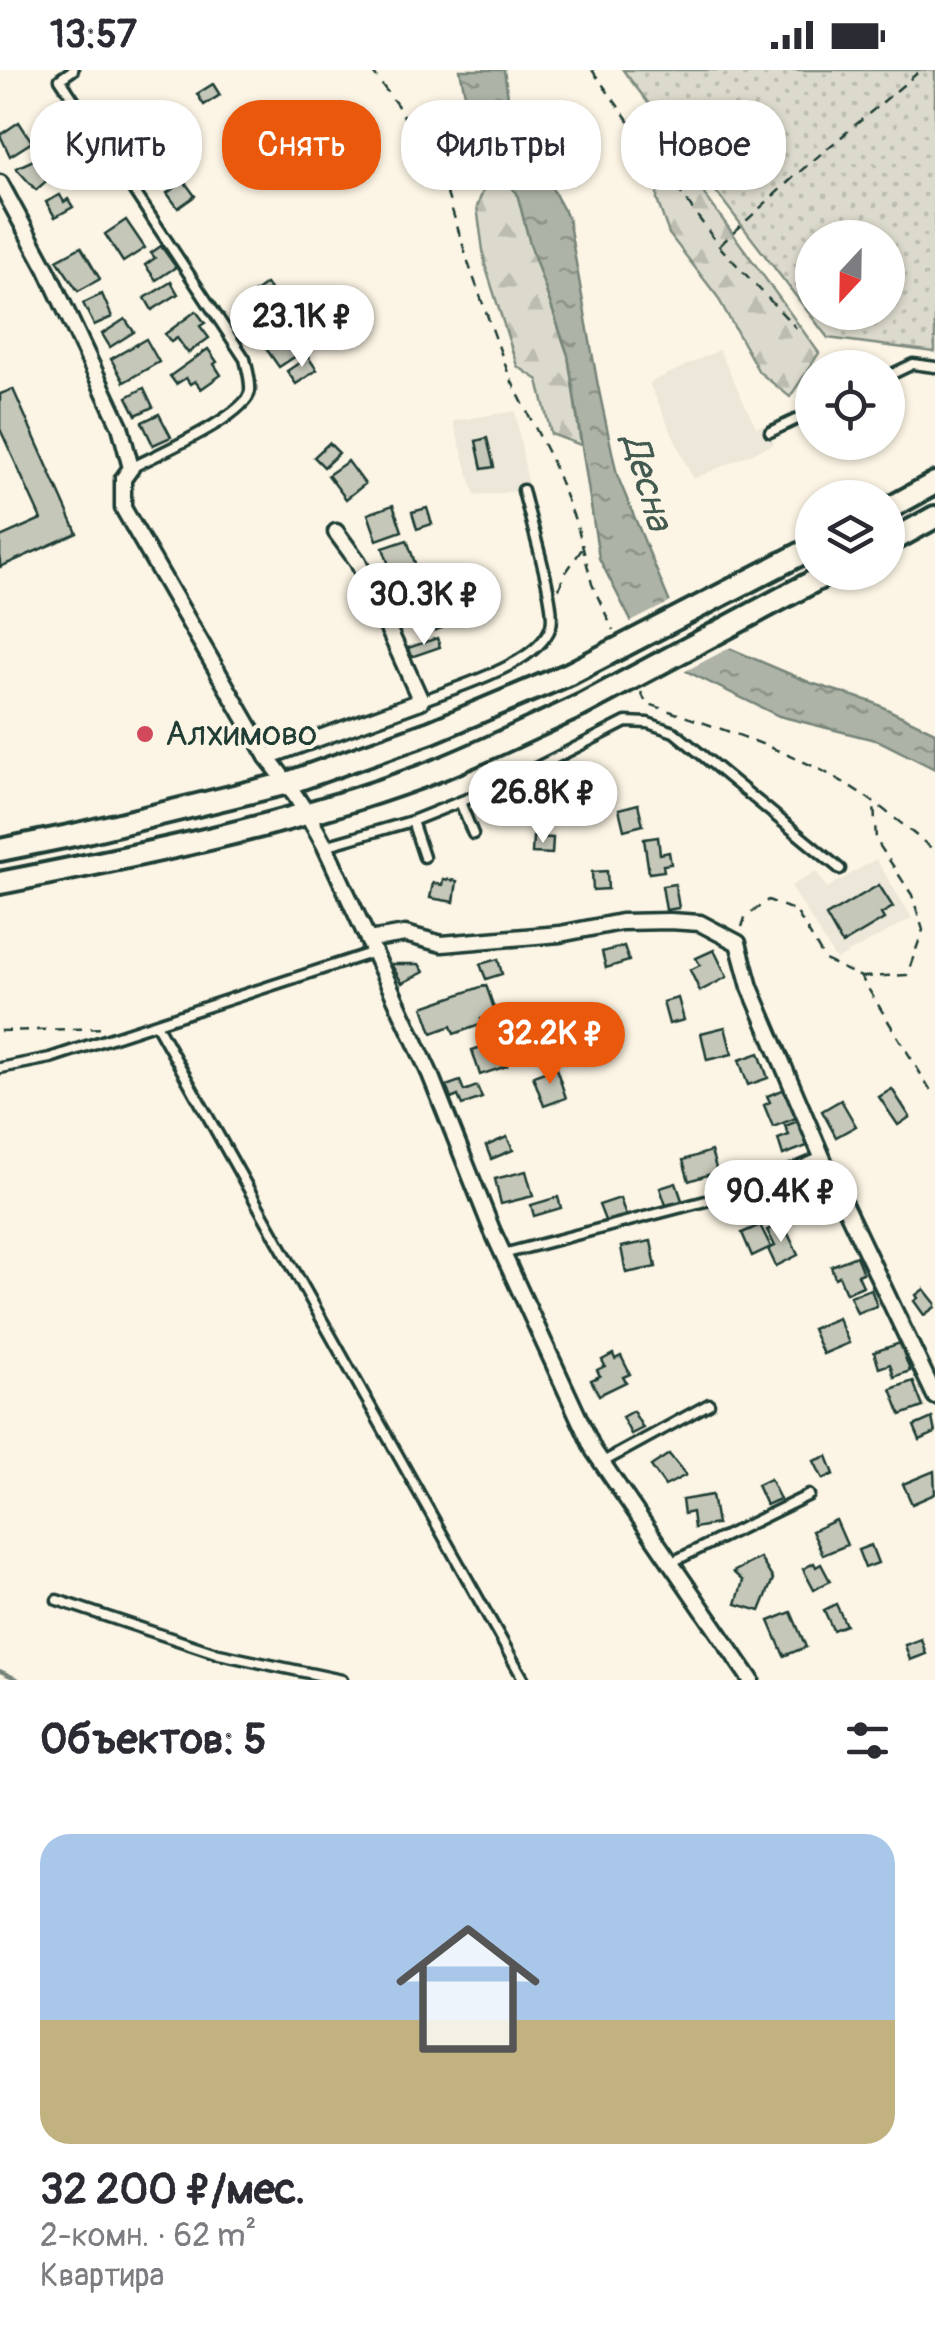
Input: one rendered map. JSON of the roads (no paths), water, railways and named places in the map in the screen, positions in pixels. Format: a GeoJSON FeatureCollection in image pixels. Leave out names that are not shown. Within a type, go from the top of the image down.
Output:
{"type":"FeatureCollection","features":[{"type":"Feature","properties":{"kind":"main road"},"geometry":{"type":"LineString","coordinates":[[905,499],[935,483]]}},
{"type":"Feature","properties":{"kind":"main road"},"geometry":{"type":"LineString","coordinates":[[905,534],[935,517]]}},
{"type":"Feature","properties":{"kind":"main road"},"geometry":{"type":"LineString","coordinates":[[0,850],[288,784],[431,732],[569,674],[795,557]]}},
{"type":"Feature","properties":{"kind":"main road"},"geometry":{"type":"LineString","coordinates":[[0,883],[128,858],[308,814],[420,778],[580,706],[797,590]]}},
{"type":"Feature","properties":{"kind":"street"},"geometry":{"type":"LineString","coordinates":[[0,183],[48,270],[120,426],[131,468],[122,478],[123,508],[267,758],[308,814],[325,846],[430,1074],[504,1254],[594,1451],[751,1680]]}},
{"type":"Feature","properties":{"kind":"street"},"geometry":{"type":"LineString","coordinates":[[267,758],[421,702],[358,562],[336,532]]}},
{"type":"Feature","properties":{"kind":"street"},"geometry":{"type":"LineString","coordinates":[[371,946],[405,934],[442,944],[560,934],[620,922],[670,921],[700,923],[738,944],[750,987],[822,1157],[935,1396]]}},
{"type":"Feature","properties":{"kind":"lane"},"geometry":{"type":"LineString","coordinates":[[73,70],[60,79],[245,359],[250,391],[244,404],[224,420],[131,468]]}},
{"type":"Feature","properties":{"kind":"lane"},"geometry":{"type":"LineString","coordinates":[[905,368],[913,364],[935,367]]}},
{"type":"Feature","properties":{"kind":"lane"},"geometry":{"type":"LineString","coordinates":[[770,432],[795,420]]}},
{"type":"Feature","properties":{"kind":"lane"},"geometry":{"type":"LineString","coordinates":[[421,702],[525,658],[544,641],[552,624],[550,600],[522,490]]}},
{"type":"Feature","properties":{"kind":"lane"},"geometry":{"type":"LineString","coordinates":[[325,846],[412,820],[502,785],[626,722],[648,723],[674,732],[840,869]]}},
{"type":"Feature","properties":{"kind":"lane"},"geometry":{"type":"LineString","coordinates":[[460,802],[472,834]]}},
{"type":"Feature","properties":{"kind":"lane"},"geometry":{"type":"LineString","coordinates":[[412,820],[424,857]]}},
{"type":"Feature","properties":{"kind":"lane"},"geometry":{"type":"LineString","coordinates":[[0,1068],[50,1058],[156,1024],[371,946]]}},
{"type":"Feature","properties":{"kind":"lane"},"geometry":{"type":"LineString","coordinates":[[156,1024],[524,1680]]}},
{"type":"Feature","properties":{"kind":"lane"},"geometry":{"type":"LineString","coordinates":[[504,1254],[740,1192],[822,1157]]}},
{"type":"Feature","properties":{"kind":"lane"},"geometry":{"type":"LineString","coordinates":[[602,1462],[708,1404]]}},
{"type":"Feature","properties":{"kind":"lane"},"geometry":{"type":"LineString","coordinates":[[670,1562],[809,1495]]}},
{"type":"Feature","properties":{"kind":"lane"},"geometry":{"type":"LineString","coordinates":[[57,1600],[219,1654],[342,1680]]}},
{"type":"Feature","properties":{"kind":"water"},"geometry":{"type":"Polygon","coordinates":[[[460,70],[504,70],[508,100],[466,100],[460,70]]]}},
{"type":"Feature","properties":{"kind":"water"},"geometry":{"type":"Polygon","coordinates":[[[514,190],[553,190],[568,218],[617,475],[672,608],[722,645],[811,683],[872,702],[935,732],[935,769],[879,741],[779,716],[647,652],[599,558],[568,355],[514,190]]]}},
{"type":"Feature","properties":{"kind":"waterway"},"geometry":{"type":"LineString","coordinates":[[0,1671],[19,1680]]}},
{"type":"Feature","properties":{"kind":"place","name":"Алхимово"},"geometry":{"type":"Point","coordinates":[145,734]}},
{"type":"Feature","properties":{"kind":"water label","name":"Десна"},"geometry":{"type":"Point","coordinates":[647,482]}}]}
